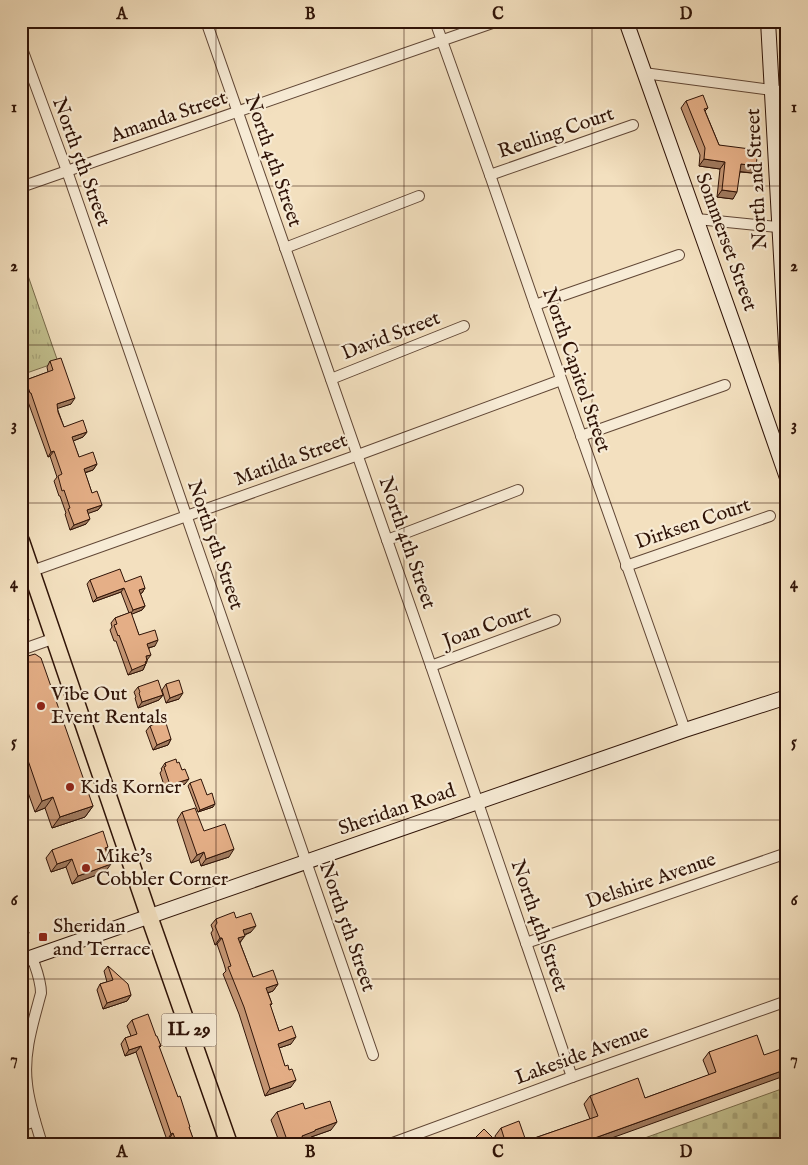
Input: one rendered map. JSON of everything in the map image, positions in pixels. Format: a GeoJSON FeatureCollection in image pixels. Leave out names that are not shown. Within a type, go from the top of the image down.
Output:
{"type":"FeatureCollection","features":[{"type":"Feature","properties":{"kind":"main road","name":"Sommerset Street"},"geometry":{"type":"LineString","coordinates":[[626,21],[787,478]]}},
{"type":"Feature","properties":{"kind":"main road","name":"North 2nd Street"},"geometry":{"type":"LineString","coordinates":[[768,21],[783,228],[787,364]]}},
{"type":"Feature","properties":{"kind":"main road","name":"IL 29"},"geometry":{"type":"LineString","coordinates":[[21,540],[229,1144]]}},
{"type":"Feature","properties":{"kind":"main road","name":"Sheridan Road"},"geometry":{"type":"LineString","coordinates":[[27,959],[685,730],[787,697]]}},
{"type":"Feature","properties":{"kind":"street","name":"North 4th Street"},"geometry":{"type":"LineString","coordinates":[[206,21],[572,1077]]}},
{"type":"Feature","properties":{"kind":"street","name":"North Capitol Street"},"geometry":{"type":"LineString","coordinates":[[435,21],[685,730]]}},
{"type":"Feature","properties":{"kind":"street","name":"Amanda Street"},"geometry":{"type":"LineString","coordinates":[[21,186],[498,21]]}},
{"type":"Feature","properties":{"kind":"street","name":"North 5th Street"},"geometry":{"type":"LineString","coordinates":[[21,46],[67,171],[373,1055]]}},
{"type":"Feature","properties":{"kind":"street"},"geometry":{"type":"LineString","coordinates":[[644,73],[787,92]]}},
{"type":"Feature","properties":{"kind":"street","name":"Reuling Court"},"geometry":{"type":"LineString","coordinates":[[490,174],[633,125]]}},
{"type":"Feature","properties":{"kind":"street"},"geometry":{"type":"LineString","coordinates":[[285,248],[418,196]]}},
{"type":"Feature","properties":{"kind":"street"},"geometry":{"type":"LineString","coordinates":[[697,219],[783,228]]}},
{"type":"Feature","properties":{"kind":"street"},"geometry":{"type":"LineString","coordinates":[[535,305],[679,255]]}},
{"type":"Feature","properties":{"kind":"street","name":"David Street"},"geometry":{"type":"LineString","coordinates":[[331,378],[464,326]]}},
{"type":"Feature","properties":{"kind":"street","name":"Matilda Street"},"geometry":{"type":"LineString","coordinates":[[32,571],[358,455],[561,380]]}},
{"type":"Feature","properties":{"kind":"street"},"geometry":{"type":"LineString","coordinates":[[581,436],[725,386]]}},
{"type":"Feature","properties":{"kind":"street"},"geometry":{"type":"LineString","coordinates":[[387,540],[518,490]]}},
{"type":"Feature","properties":{"kind":"street","name":"Dirksen Court"},"geometry":{"type":"LineString","coordinates":[[626,566],[770,516]]}},
{"type":"Feature","properties":{"kind":"street","name":"Joan Court"},"geometry":{"type":"LineString","coordinates":[[431,666],[555,620]]}},
{"type":"Feature","properties":{"kind":"street"},"geometry":{"type":"LineString","coordinates":[[21,650],[55,638]]}},
{"type":"Feature","properties":{"kind":"street","name":"Delshire Avenue"},"geometry":{"type":"LineString","coordinates":[[526,943],[787,853]]}},
{"type":"Feature","properties":{"kind":"street"},"geometry":{"type":"LineString","coordinates":[[27,959],[40,981],[41,987],[28,1042],[26,1062],[28,1090],[42,1144]]}},
{"type":"Feature","properties":{"kind":"street","name":"Lakeside Avenue"},"geometry":{"type":"LineString","coordinates":[[390,1144],[787,1001]]}},
{"type":"Feature","properties":{"kind":"street"},"geometry":{"type":"LineString","coordinates":[[21,1126],[36,1121]]}},
{"type":"Feature","properties":{"kind":"green space"},"geometry":{"type":"Polygon","coordinates":[[[25,267],[58,362],[21,375],[21,268],[25,267]]]}},
{"type":"Feature","properties":{"kind":"green space"},"geometry":{"type":"Polygon","coordinates":[[[787,1087],[787,1144],[628,1144],[787,1087]]]}},
{"type":"Feature","properties":{"kind":"building"},"geometry":{"type":"Polygon","coordinates":[[[703,95],[708,108],[704,109],[719,145],[758,150],[756,166],[741,164],[737,192],[722,190],[725,162],[704,159],[705,148],[686,101],[703,95]]]}},
{"type":"Feature","properties":{"kind":"building"},"geometry":{"type":"Polygon","coordinates":[[[61,358],[75,398],[57,404],[58,412],[64,427],[83,420],[87,432],[72,437],[79,457],[93,452],[97,464],[84,469],[92,493],[97,491],[102,505],[87,510],[90,519],[74,525],[58,476],[62,474],[54,451],[51,452],[26,380],[53,370],[50,361],[61,358]]]}},
{"type":"Feature","properties":{"kind":"building"},"geometry":{"type":"Polygon","coordinates":[[[120,569],[125,582],[141,576],[145,588],[139,590],[145,606],[133,610],[124,588],[97,598],[90,580],[120,569]]]}},
{"type":"Feature","properties":{"kind":"building"},"geometry":{"type":"Polygon","coordinates":[[[21,597],[29,620],[21,623],[21,597]]]}},
{"type":"Feature","properties":{"kind":"building"},"geometry":{"type":"Polygon","coordinates":[[[131,612],[139,635],[155,630],[158,640],[147,644],[151,655],[146,656],[146,664],[132,670],[114,625],[117,624],[115,618],[131,612]]]}},
{"type":"Feature","properties":{"kind":"building"},"geometry":{"type":"Polygon","coordinates":[[[35,654],[41,658],[93,806],[60,817],[53,797],[42,801],[21,740],[21,658],[35,654]]]}},
{"type":"Feature","properties":{"kind":"building"},"geometry":{"type":"Polygon","coordinates":[[[158,680],[163,695],[142,702],[138,687],[158,680]]]}},
{"type":"Feature","properties":{"kind":"building"},"geometry":{"type":"Polygon","coordinates":[[[179,680],[183,693],[170,698],[166,684],[179,680]]]}},
{"type":"Feature","properties":{"kind":"building"},"geometry":{"type":"Polygon","coordinates":[[[165,720],[171,739],[157,745],[150,726],[165,720]]]}},
{"type":"Feature","properties":{"kind":"building"},"geometry":{"type":"Polygon","coordinates":[[[176,759],[182,770],[185,769],[189,779],[170,785],[164,767],[166,766],[165,763],[176,759]]]}},
{"type":"Feature","properties":{"kind":"building"},"geometry":{"type":"Polygon","coordinates":[[[201,779],[207,795],[212,793],[215,804],[200,810],[190,783],[201,779]]]}},
{"type":"Feature","properties":{"kind":"building"},"geometry":{"type":"Polygon","coordinates":[[[195,808],[204,831],[225,824],[234,849],[206,859],[204,852],[197,855],[182,812],[195,808]]]}},
{"type":"Feature","properties":{"kind":"building"},"geometry":{"type":"Polygon","coordinates":[[[103,831],[108,847],[105,848],[111,864],[78,876],[72,859],[57,864],[52,850],[103,831]]]}},
{"type":"Feature","properties":{"kind":"building"},"geometry":{"type":"Polygon","coordinates":[[[21,909],[29,933],[21,935],[21,909]]]}},
{"type":"Feature","properties":{"kind":"building"},"geometry":{"type":"Polygon","coordinates":[[[234,912],[236,918],[251,913],[256,926],[243,930],[245,936],[238,938],[253,977],[273,970],[278,984],[266,988],[279,1031],[292,1026],[296,1037],[278,1044],[285,1066],[288,1065],[289,1070],[292,1069],[296,1080],[270,1089],[244,1007],[228,967],[231,966],[222,938],[220,938],[215,926],[217,923],[216,919],[234,912]]]}},
{"type":"Feature","properties":{"kind":"building"},"geometry":{"type":"Polygon","coordinates":[[[108,966],[128,984],[131,995],[107,1003],[100,984],[113,980],[108,966]]]}},
{"type":"Feature","properties":{"kind":"building"},"geometry":{"type":"Polygon","coordinates":[[[148,1014],[178,1097],[180,1096],[195,1144],[177,1144],[173,1133],[171,1134],[141,1046],[129,1050],[125,1038],[137,1034],[132,1020],[148,1014]]]}},
{"type":"Feature","properties":{"kind":"building"},"geometry":{"type":"Polygon","coordinates":[[[757,1035],[764,1055],[787,1047],[787,1069],[578,1144],[506,1144],[501,1128],[519,1121],[526,1141],[598,1116],[590,1096],[638,1078],[645,1098],[716,1072],[709,1052],[757,1035]]]}},
{"type":"Feature","properties":{"kind":"building"},"geometry":{"type":"Polygon","coordinates":[[[330,1101],[337,1122],[302,1136],[304,1143],[293,1144],[291,1139],[287,1140],[277,1112],[303,1103],[305,1109],[330,1101]]]}},
{"type":"Feature","properties":{"kind":"building"},"geometry":{"type":"Polygon","coordinates":[[[484,1129],[499,1144],[469,1144],[484,1129]]]}},
{"type":"Feature","properties":{"kind":"place","name":"Vibe Out Event Rentals"},"geometry":{"type":"Point","coordinates":[41,706]}},
{"type":"Feature","properties":{"kind":"place","name":"Kids Korner"},"geometry":{"type":"Point","coordinates":[70,787]}},
{"type":"Feature","properties":{"kind":"place","name":"Mike's Cobbler Corner"},"geometry":{"type":"Point","coordinates":[86,868]}},
{"type":"Feature","properties":{"kind":"place","name":"Sheridan and Terrace"},"geometry":{"type":"Point","coordinates":[43,937]}}]}
